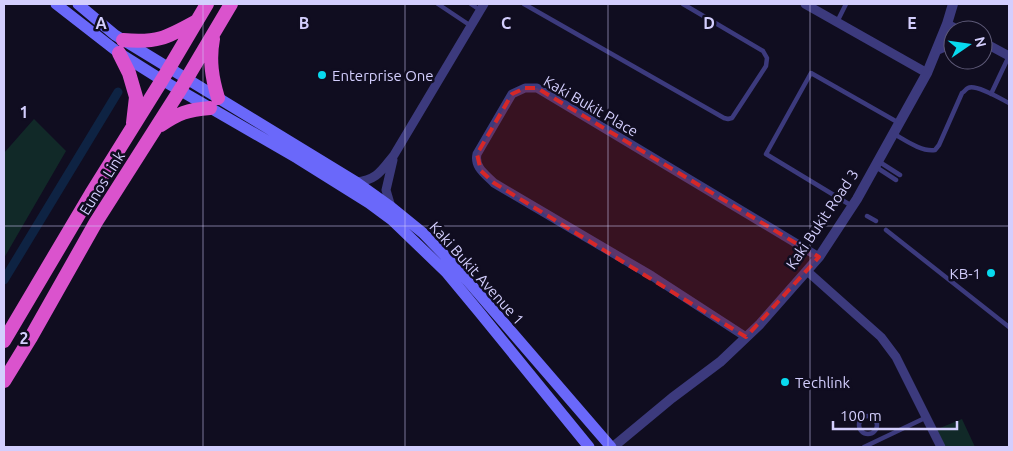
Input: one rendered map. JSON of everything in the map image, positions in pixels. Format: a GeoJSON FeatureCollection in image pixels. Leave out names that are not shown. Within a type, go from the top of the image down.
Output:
{"type":"FeatureCollection","features":[{"type":"Feature","properties":{"kind":"highway","name":"Eunos Link"},"geometry":{"type":"LineString","coordinates":[[4,341],[207,4]]}},
{"type":"Feature","properties":{"kind":"highway","name":"Eunos Link"},"geometry":{"type":"LineString","coordinates":[[4,381],[96,222],[156,128],[231,4]]}},
{"type":"Feature","properties":{"kind":"highway"},"geometry":{"type":"LineString","coordinates":[[133,126],[136,97],[121,47],[166,38],[196,22]]}},
{"type":"Feature","properties":{"kind":"highway"},"geometry":{"type":"LineString","coordinates":[[156,128],[178,114],[214,103],[210,56],[214,33]]}},
{"type":"Feature","properties":{"kind":"main road"},"geometry":{"type":"LineString","coordinates":[[56,4],[121,47]]}},
{"type":"Feature","properties":{"kind":"main road"},"geometry":{"type":"LineString","coordinates":[[78,4],[121,47]]}},
{"type":"Feature","properties":{"kind":"main road","name":"Kaki Bukit Avenue 1"},"geometry":{"type":"LineString","coordinates":[[121,47],[214,103],[369,203],[404,230],[446,272],[475,306],[589,447]]}},
{"type":"Feature","properties":{"kind":"main road","name":"Kaki Bukit Avenue 1"},"geometry":{"type":"LineString","coordinates":[[214,103],[356,182],[423,233],[454,265],[612,447]]}},
{"type":"Feature","properties":{"kind":"street"},"geometry":{"type":"LineString","coordinates":[[804,4],[926,73]]}},
{"type":"Feature","properties":{"kind":"street","name":"Kaki Bukit Road 3"},"geometry":{"type":"LineString","coordinates":[[948,20],[953,4]]}},
{"type":"Feature","properties":{"kind":"street"},"geometry":{"type":"LineString","coordinates":[[356,182],[367,181],[377,176],[394,155],[482,7]]}},
{"type":"Feature","properties":{"kind":"street","name":"Kaki Bukit Road 3"},"geometry":{"type":"LineString","coordinates":[[612,447],[720,362],[760,324],[808,271],[852,206],[877,164],[926,73],[943,34]]}},
{"type":"Feature","properties":{"kind":"street"},"geometry":{"type":"LineString","coordinates":[[937,50],[943,47]]}},
{"type":"Feature","properties":{"kind":"street"},"geometry":{"type":"LineString","coordinates":[[993,47],[1009,56]]}},
{"type":"Feature","properties":{"kind":"street","name":"Kaki Bukit Place"},"geometry":{"type":"LineString","coordinates":[[746,337],[652,276],[494,183],[481,171],[476,164],[477,154],[512,94],[525,88],[537,88],[818,257]]}},
{"type":"Feature","properties":{"kind":"street"},"geometry":{"type":"LineString","coordinates":[[391,207],[386,183],[394,155]]}},
{"type":"Feature","properties":{"kind":"street"},"geometry":{"type":"LineString","coordinates":[[808,271],[881,337],[900,363],[941,447]]}},
{"type":"Feature","properties":{"kind":"lane"},"geometry":{"type":"LineString","coordinates":[[438,4],[470,26]]}},
{"type":"Feature","properties":{"kind":"lane"},"geometry":{"type":"LineString","coordinates":[[471,4],[482,7]]}},
{"type":"Feature","properties":{"kind":"lane"},"geometry":{"type":"LineString","coordinates":[[524,4],[724,118],[732,118],[766,66],[768,58],[763,51],[683,4]]}},
{"type":"Feature","properties":{"kind":"lane"},"geometry":{"type":"LineString","coordinates":[[836,22],[846,4]]}},
{"type":"Feature","properties":{"kind":"lane"},"geometry":{"type":"LineString","coordinates":[[991,94],[1009,56]]}},
{"type":"Feature","properties":{"kind":"lane"},"geometry":{"type":"LineString","coordinates":[[852,206],[766,154],[812,73],[899,123]]}},
{"type":"Feature","properties":{"kind":"lane"},"geometry":{"type":"LineString","coordinates":[[894,134],[929,150],[935,150],[962,94],[968,88],[973,87],[1009,103]]}},
{"type":"Feature","properties":{"kind":"lane"},"geometry":{"type":"LineString","coordinates":[[877,164],[900,175]]}},
{"type":"Feature","properties":{"kind":"lane"},"geometry":{"type":"LineString","coordinates":[[877,164],[896,180]]}},
{"type":"Feature","properties":{"kind":"lane"},"geometry":{"type":"LineString","coordinates":[[867,216],[876,221]]}},
{"type":"Feature","properties":{"kind":"lane"},"geometry":{"type":"LineString","coordinates":[[886,230],[1009,327]]}},
{"type":"Feature","properties":{"kind":"lane"},"geometry":{"type":"LineString","coordinates":[[870,444],[866,435],[858,428],[858,423],[865,416],[875,419],[877,429],[885,437]]}},
{"type":"Feature","properties":{"kind":"lane"},"geometry":{"type":"LineString","coordinates":[[864,447],[927,417]]}},
{"type":"Feature","properties":{"kind":"lane"},"geometry":{"type":"LineString","coordinates":[[866,435],[870,435],[877,429]]}},
{"type":"Feature","properties":{"kind":"highlighted area"},"geometry":{"type":"Polygon","coordinates":[[[525,88],[537,88],[819,257],[746,337],[494,183],[481,171],[477,154],[512,94],[525,88]]]}},
{"type":"Feature","properties":{"kind":"green space"},"geometry":{"type":"Polygon","coordinates":[[[34,119],[66,151],[4,258],[4,153],[34,119]]]}},
{"type":"Feature","properties":{"kind":"green space"},"geometry":{"type":"Polygon","coordinates":[[[962,419],[975,447],[943,447],[935,430],[962,419]]]}},
{"type":"Feature","properties":{"kind":"waterway"},"geometry":{"type":"LineString","coordinates":[[4,280],[118,92]]}},
{"type":"Feature","properties":{"kind":"place","name":"Enterprise One"},"geometry":{"type":"Point","coordinates":[322,75]}},
{"type":"Feature","properties":{"kind":"place","name":"KB-1"},"geometry":{"type":"Point","coordinates":[991,273]}},
{"type":"Feature","properties":{"kind":"place","name":"Techlink"},"geometry":{"type":"Point","coordinates":[785,382]}}]}
